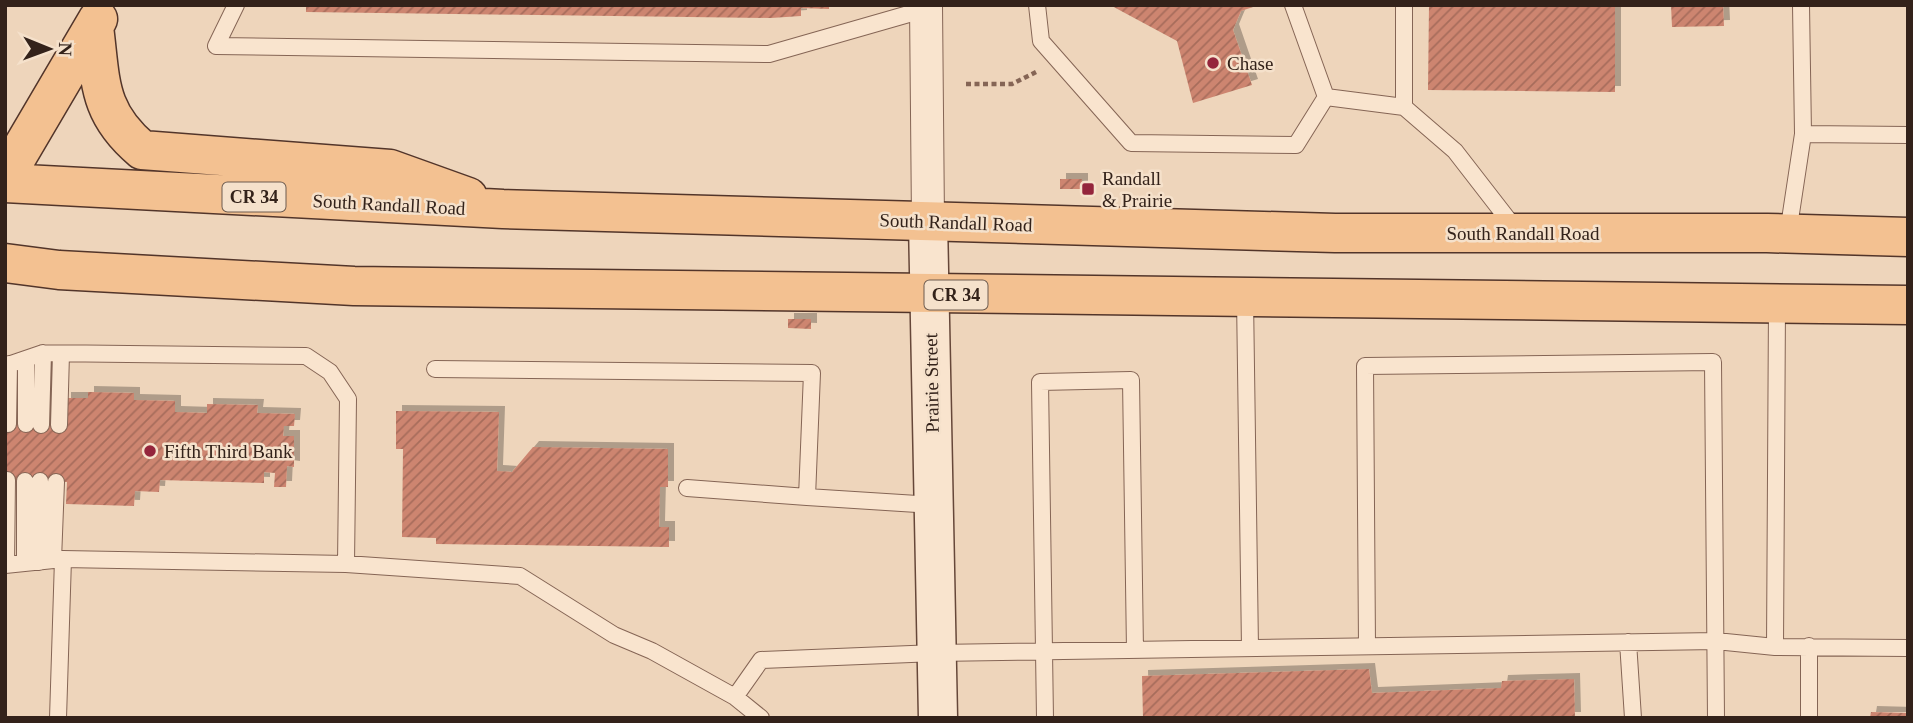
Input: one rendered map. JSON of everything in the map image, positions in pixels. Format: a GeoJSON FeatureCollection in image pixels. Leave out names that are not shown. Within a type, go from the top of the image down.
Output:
{"type":"FeatureCollection","features":[{"type":"Feature","properties":{"kind":"main road"},"geometry":{"type":"LineString","coordinates":[[5,177],[100,16]]}},
{"type":"Feature","properties":{"kind":"main road"},"geometry":{"type":"LineString","coordinates":[[100,16],[105,102],[119,131],[142,150],[390,169],[503,209]]}},
{"type":"Feature","properties":{"kind":"main road","name":"South Randall Road"},"geometry":{"type":"LineString","coordinates":[[5,183],[503,209],[1335,233],[1788,233],[1908,237]]}},
{"type":"Feature","properties":{"kind":"main road","name":"CR 34"},"geometry":{"type":"LineString","coordinates":[[5,263],[59,270],[354,286],[1908,305]]}},
{"type":"Feature","properties":{"kind":"street","name":"Prairie Street"},"geometry":{"type":"LineString","coordinates":[[926,7],[938,718]]}},
{"type":"Feature","properties":{"kind":"lane"},"geometry":{"type":"LineString","coordinates":[[236,5],[216,46],[769,54],[926,7]]}},
{"type":"Feature","properties":{"kind":"lane"},"geometry":{"type":"LineString","coordinates":[[1037,5],[1041,41],[1131,142],[1296,145],[1326,97]]}},
{"type":"Feature","properties":{"kind":"lane"},"geometry":{"type":"LineString","coordinates":[[1293,5],[1326,97]]}},
{"type":"Feature","properties":{"kind":"lane"},"geometry":{"type":"LineString","coordinates":[[1404,5],[1404,107]]}},
{"type":"Feature","properties":{"kind":"lane"},"geometry":{"type":"LineString","coordinates":[[1788,233],[1803,134],[1801,5]]}},
{"type":"Feature","properties":{"kind":"lane"},"geometry":{"type":"LineString","coordinates":[[1326,97],[1404,107],[1455,151],[1519,233]]}},
{"type":"Feature","properties":{"kind":"lane"},"geometry":{"type":"LineString","coordinates":[[1803,134],[1908,135]]}},
{"type":"Feature","properties":{"kind":"lane"},"geometry":{"type":"LineString","coordinates":[[1245,298],[1250,648]]}},
{"type":"Feature","properties":{"kind":"lane"},"geometry":{"type":"LineString","coordinates":[[1775,647],[1777,305]]}},
{"type":"Feature","properties":{"kind":"lane"},"geometry":{"type":"LineString","coordinates":[[26,359],[34,424],[43,353]]}},
{"type":"Feature","properties":{"kind":"lane"},"geometry":{"type":"LineString","coordinates":[[8,424],[7,365],[43,353],[306,356],[330,372],[348,398],[346,564]]}},
{"type":"Feature","properties":{"kind":"lane"},"geometry":{"type":"LineString","coordinates":[[59,425],[61,354]]}},
{"type":"Feature","properties":{"kind":"lane"},"geometry":{"type":"LineString","coordinates":[[1367,646],[1365,366],[1713,362],[1716,718]]}},
{"type":"Feature","properties":{"kind":"lane"},"geometry":{"type":"LineString","coordinates":[[435,369],[812,373],[807,497]]}},
{"type":"Feature","properties":{"kind":"lane"},"geometry":{"type":"LineString","coordinates":[[1045,718],[1040,382],[1131,380],[1135,650]]}},
{"type":"Feature","properties":{"kind":"lane"},"geometry":{"type":"LineString","coordinates":[[7,480],[6,565],[45,561],[346,564],[520,576],[614,635],[652,651],[735,697],[761,718]]}},
{"type":"Feature","properties":{"kind":"lane"},"geometry":{"type":"LineString","coordinates":[[45,561],[40,481],[58,718]]}},
{"type":"Feature","properties":{"kind":"lane"},"geometry":{"type":"LineString","coordinates":[[687,488],[933,505]]}},
{"type":"Feature","properties":{"kind":"lane"},"geometry":{"type":"LineString","coordinates":[[735,697],[761,660],[936,653],[1716,641],[1775,647],[1908,648]]}},
{"type":"Feature","properties":{"kind":"lane"},"geometry":{"type":"LineString","coordinates":[[1628,642],[1633,718]]}},
{"type":"Feature","properties":{"kind":"lane"},"geometry":{"type":"LineString","coordinates":[[1809,646],[1809,718]]}},
{"type":"Feature","properties":{"kind":"path"},"geometry":{"type":"LineString","coordinates":[[965,84],[1012,84],[1038,71]]}},
{"type":"Feature","properties":{"kind":"building"},"geometry":{"type":"Polygon","coordinates":[[[306,5],[829,5],[829,9],[801,8],[801,16],[771,18],[306,12],[306,5]]]}},
{"type":"Feature","properties":{"kind":"building","name":"Chase"},"geometry":{"type":"Polygon","coordinates":[[[1110,5],[1259,5],[1241,11],[1233,30],[1252,85],[1193,103],[1177,41],[1110,5]]]}},
{"type":"Feature","properties":{"kind":"building"},"geometry":{"type":"Polygon","coordinates":[[[1429,5],[1615,5],[1615,92],[1428,90],[1429,5]]]}},
{"type":"Feature","properties":{"kind":"building"},"geometry":{"type":"Polygon","coordinates":[[[1671,5],[1723,5],[1724,26],[1672,27],[1671,5]]]}},
{"type":"Feature","properties":{"kind":"building"},"geometry":{"type":"Polygon","coordinates":[[[1060,179],[1082,179],[1082,189],[1060,189],[1060,179]]]}},
{"type":"Feature","properties":{"kind":"building"},"geometry":{"type":"Polygon","coordinates":[[[788,319],[811,319],[811,329],[788,328],[788,319]]]}},
{"type":"Feature","properties":{"kind":"building","name":"Fifth Third Bank"},"geometry":{"type":"Polygon","coordinates":[[[88,392],[134,393],[134,400],[175,401],[175,412],[207,413],[207,404],[258,405],[257,413],[295,414],[294,426],[284,426],[283,436],[294,436],[294,467],[287,466],[286,487],[274,487],[275,473],[264,472],[264,483],[160,480],[159,492],[135,491],[134,506],[66,504],[67,482],[5,480],[5,424],[65,425],[65,398],[88,398],[88,392]]]}},
{"type":"Feature","properties":{"kind":"building"},"geometry":{"type":"Polygon","coordinates":[[[396,411],[499,412],[497,471],[512,472],[533,447],[668,449],[668,487],[660,487],[659,527],[669,527],[669,547],[436,544],[436,538],[402,537],[403,449],[396,449],[396,411]]]}},
{"type":"Feature","properties":{"kind":"building"},"geometry":{"type":"Polygon","coordinates":[[[1369,669],[1372,693],[1501,688],[1502,681],[1574,679],[1575,718],[1143,718],[1142,676],[1369,669]]]}},
{"type":"Feature","properties":{"kind":"building"},"geometry":{"type":"Polygon","coordinates":[[[1871,712],[1908,713],[1908,718],[1870,718],[1871,712]]]}},
{"type":"Feature","properties":{"kind":"place","name":"Chase"},"geometry":{"type":"Point","coordinates":[1213,63]}},
{"type":"Feature","properties":{"kind":"place","name":"Randall & Prairie"},"geometry":{"type":"Point","coordinates":[1088,189]}},
{"type":"Feature","properties":{"kind":"place","name":"Fifth Third Bank"},"geometry":{"type":"Point","coordinates":[150,451]}}]}
